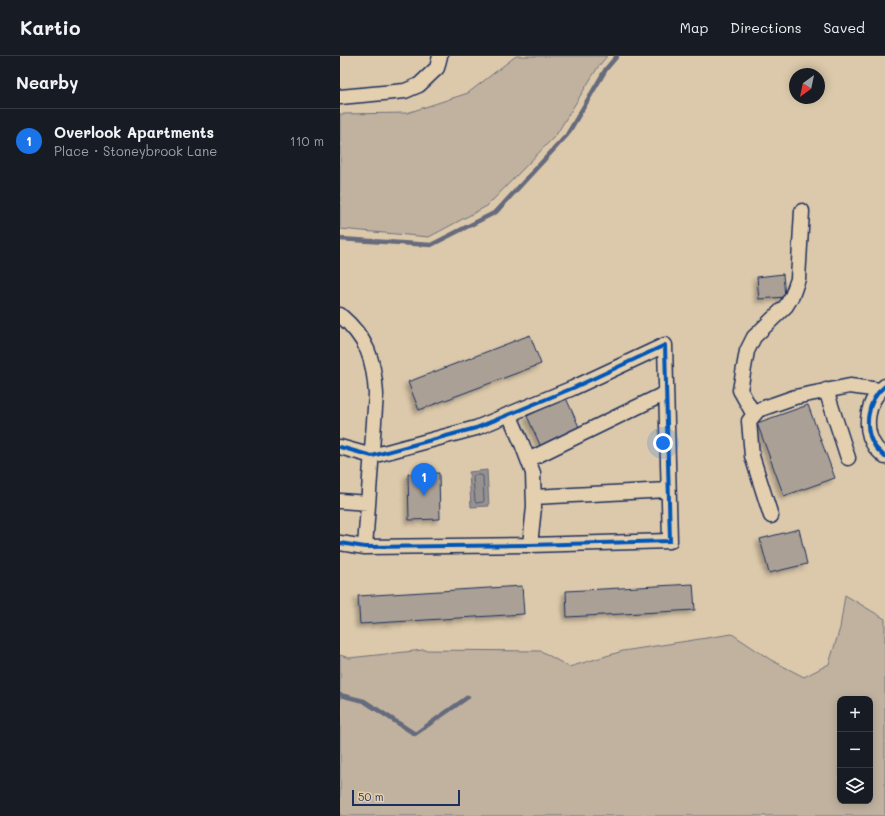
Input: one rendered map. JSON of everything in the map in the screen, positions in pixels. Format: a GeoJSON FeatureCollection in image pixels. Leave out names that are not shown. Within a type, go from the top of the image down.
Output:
{"type":"FeatureCollection","features":[{"type":"Feature","properties":{"kind":"street"},"geometry":{"type":"LineString","coordinates":[[340,98],[405,90],[419,85],[437,68],[440,56]]}},
{"type":"Feature","properties":{"kind":"street"},"geometry":{"type":"LineString","coordinates":[[754,414],[740,390],[747,351],[754,337],[786,306],[792,296],[798,279],[802,211]]}},
{"type":"Feature","properties":{"kind":"street"},"geometry":{"type":"LineString","coordinates":[[340,315],[353,326],[365,344],[372,362],[375,379],[376,394],[365,547]]}},
{"type":"Feature","properties":{"kind":"street"},"geometry":{"type":"LineString","coordinates":[[340,446],[372,456],[476,428],[573,388],[665,346],[670,541],[530,545],[365,547],[340,543]]}},
{"type":"Feature","properties":{"kind":"street"},"geometry":{"type":"LineString","coordinates":[[771,516],[752,456],[749,421],[754,414],[758,410],[795,397],[826,390],[850,386],[882,388]]}},
{"type":"Feature","properties":{"kind":"street"},"geometry":{"type":"LineString","coordinates":[[882,388],[871,403],[868,418],[869,433],[872,440],[885,457]]}},
{"type":"Feature","properties":{"kind":"street"},"geometry":{"type":"LineString","coordinates":[[826,390],[848,458]]}},
{"type":"Feature","properties":{"kind":"street"},"geometry":{"type":"LineString","coordinates":[[528,460],[666,393]]}},
{"type":"Feature","properties":{"kind":"street"},"geometry":{"type":"LineString","coordinates":[[509,414],[533,473],[534,507],[530,545]]}},
{"type":"Feature","properties":{"kind":"street"},"geometry":{"type":"LineString","coordinates":[[534,497],[668,490]]}},
{"type":"Feature","properties":{"kind":"street"},"geometry":{"type":"LineString","coordinates":[[340,501],[368,503]]}},
{"type":"Feature","properties":{"kind":"shaded area"},"geometry":{"type":"Polygon","coordinates":[[[516,56],[607,56],[598,67],[556,135],[487,206],[429,237],[340,229],[340,114],[407,113],[468,93],[516,56]]]}},
{"type":"Feature","properties":{"kind":"shaded area"},"geometry":{"type":"Polygon","coordinates":[[[845,595],[885,619],[885,816],[340,816],[340,655],[349,658],[423,650],[541,651],[569,667],[623,651],[732,634],[771,660],[804,677],[829,664],[840,628],[845,595]]]}},
{"type":"Feature","properties":{"kind":"water"},"geometry":{"type":"Polygon","coordinates":[[[487,470],[489,506],[471,507],[469,472],[487,470]]]}},
{"type":"Feature","properties":{"kind":"building"},"geometry":{"type":"Polygon","coordinates":[[[783,274],[785,297],[759,299],[757,277],[783,274]]]}},
{"type":"Feature","properties":{"kind":"building"},"geometry":{"type":"Polygon","coordinates":[[[530,335],[541,364],[419,410],[408,382],[530,335]]]}},
{"type":"Feature","properties":{"kind":"building"},"geometry":{"type":"Polygon","coordinates":[[[566,398],[580,429],[541,447],[527,416],[566,398]]]}},
{"type":"Feature","properties":{"kind":"building"},"geometry":{"type":"Polygon","coordinates":[[[808,405],[835,478],[784,496],[757,423],[808,405]]]}},
{"type":"Feature","properties":{"kind":"building"},"geometry":{"type":"Polygon","coordinates":[[[439,473],[440,519],[409,520],[408,474],[439,473]]]}},
{"type":"Feature","properties":{"kind":"building"},"geometry":{"type":"Polygon","coordinates":[[[799,529],[807,564],[769,573],[760,539],[799,529]]]}},
{"type":"Feature","properties":{"kind":"building"},"geometry":{"type":"Polygon","coordinates":[[[693,584],[695,610],[567,617],[566,591],[693,584]]]}},
{"type":"Feature","properties":{"kind":"building"},"geometry":{"type":"Polygon","coordinates":[[[522,586],[524,614],[360,624],[358,596],[522,586]]]}},
{"type":"Feature","properties":{"kind":"waterway"},"geometry":{"type":"LineString","coordinates":[[340,239],[431,245],[496,212],[567,135],[606,69],[617,56]]}},
{"type":"Feature","properties":{"kind":"waterway"},"geometry":{"type":"LineString","coordinates":[[340,695],[364,701],[415,734],[468,697]]}},
{"type":"Feature","properties":{"kind":"cycle path"},"geometry":{"type":"LineString","coordinates":[[340,447],[372,456],[476,428],[573,388],[665,345],[670,541],[530,545],[365,547],[340,543]]}},
{"type":"Feature","properties":{"kind":"cycle path"},"geometry":{"type":"LineString","coordinates":[[885,386],[874,399],[868,415],[869,432],[872,440],[876,448],[885,457]]}},
{"type":"Feature","properties":{"kind":"place","name":"Overlook Apartments"},"geometry":{"type":"Point","coordinates":[424,496]}}]}
